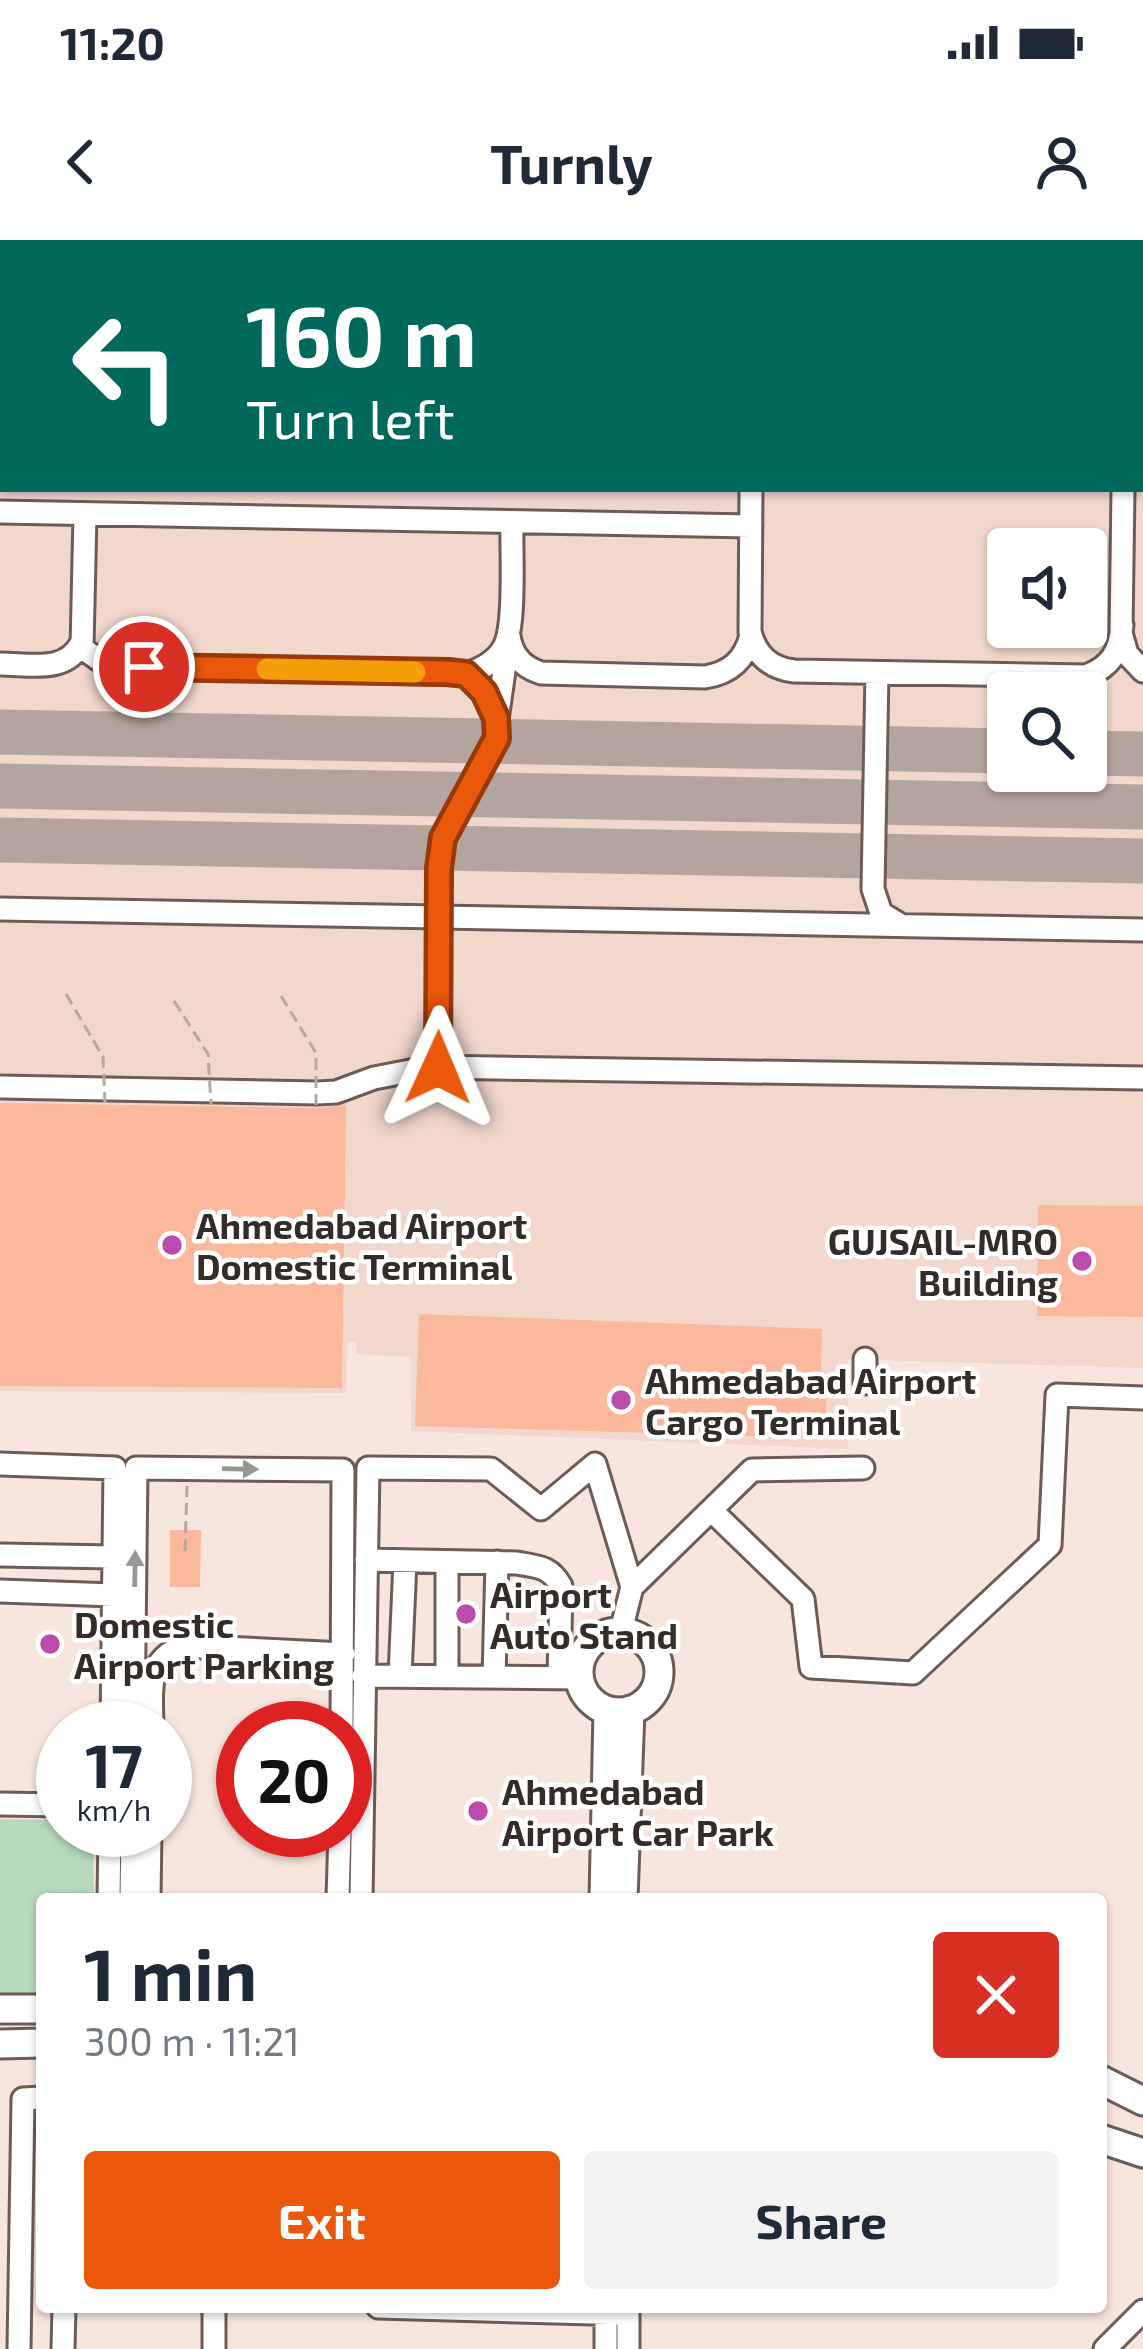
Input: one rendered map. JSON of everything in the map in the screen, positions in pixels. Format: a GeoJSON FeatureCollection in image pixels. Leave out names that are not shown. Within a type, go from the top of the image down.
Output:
{"type":"FeatureCollection","features":[{"type":"Feature","properties":{"kind":"main road"},"geometry":{"type":"LineString","coordinates":[[621,1631],[652,1649],[659,1673],[650,1696],[619,1711],[596,1706],[569,1678],[586,1647],[596,1638],[621,1631]]}},
{"type":"Feature","properties":{"kind":"main road"},"geometry":{"type":"LineString","coordinates":[[604,1893],[619,1711]]}},
{"type":"Feature","properties":{"kind":"main road"},"geometry":{"type":"LineString","coordinates":[[619,1711],[623,1893]]}},
{"type":"Feature","properties":{"kind":"main road"},"geometry":{"type":"LineString","coordinates":[[0,2009],[36,2009]]}},
{"type":"Feature","properties":{"kind":"main road"},"geometry":{"type":"LineString","coordinates":[[0,2044],[36,2043]]}},
{"type":"Feature","properties":{"kind":"main road"},"geometry":{"type":"LineString","coordinates":[[1107,2083],[1143,2101]]}},
{"type":"Feature","properties":{"kind":"main road"},"geometry":{"type":"LineString","coordinates":[[1107,2141],[1143,2153]]}},
{"type":"Feature","properties":{"kind":"street"},"geometry":{"type":"LineString","coordinates":[[85,514],[82,648],[117,666],[713,676],[729,670],[741,658],[751,635],[751,492]]}},
{"type":"Feature","properties":{"kind":"street"},"geometry":{"type":"LineString","coordinates":[[1123,492],[1122,640],[1127,654],[1143,671]]}},
{"type":"Feature","properties":{"kind":"street"},"geometry":{"type":"LineString","coordinates":[[0,512],[751,526]]}},
{"type":"Feature","properties":{"kind":"street"},"geometry":{"type":"LineString","coordinates":[[438,1068],[443,838],[497,738],[509,636],[512,522]]}},
{"type":"Feature","properties":{"kind":"street"},"geometry":{"type":"LineString","coordinates":[[751,635],[762,657],[780,669],[1086,676],[1112,660],[1122,625]]}},
{"type":"Feature","properties":{"kind":"street"},"geometry":{"type":"LineString","coordinates":[[466,674],[496,658],[509,636]]}},
{"type":"Feature","properties":{"kind":"street"},"geometry":{"type":"LineString","coordinates":[[509,636],[512,649],[528,669],[548,674]]}},
{"type":"Feature","properties":{"kind":"street"},"geometry":{"type":"LineString","coordinates":[[0,664],[56,665],[70,659],[82,642]]}},
{"type":"Feature","properties":{"kind":"street"},"geometry":{"type":"LineString","coordinates":[[835,924],[858,917],[873,891],[877,673]]}},
{"type":"Feature","properties":{"kind":"street"},"geometry":{"type":"LineString","coordinates":[[466,674],[484,692],[497,721]]}},
{"type":"Feature","properties":{"kind":"street"},"geometry":{"type":"LineString","coordinates":[[497,721],[502,703],[514,688],[548,674]]}},
{"type":"Feature","properties":{"kind":"street"},"geometry":{"type":"LineString","coordinates":[[873,891],[881,913],[903,926]]}},
{"type":"Feature","properties":{"kind":"street"},"geometry":{"type":"LineString","coordinates":[[0,909],[1143,930]]}},
{"type":"Feature","properties":{"kind":"street"},"geometry":{"type":"LineString","coordinates":[[0,1087],[316,1093],[438,1068],[1143,1078]]}},
{"type":"Feature","properties":{"kind":"street"},"geometry":{"type":"LineString","coordinates":[[865,1359],[865,1382]]}},
{"type":"Feature","properties":{"kind":"street"},"geometry":{"type":"LineString","coordinates":[[712,1510],[803,1599],[811,1667],[913,1673],[1050,1545],[1057,1395],[1143,1398]]}},
{"type":"Feature","properties":{"kind":"street"},"geometry":{"type":"LineString","coordinates":[[0,1464],[115,1468],[112,1701]]}},
{"type":"Feature","properties":{"kind":"street"},"geometry":{"type":"LineString","coordinates":[[361,1893],[368,1468],[491,1469],[541,1509],[595,1464],[632,1587],[621,1631]]}},
{"type":"Feature","properties":{"kind":"street"},"geometry":{"type":"LineString","coordinates":[[134,1701],[136,1468],[343,1470],[343,1701]]}},
{"type":"Feature","properties":{"kind":"street"},"geometry":{"type":"LineString","coordinates":[[632,1587],[752,1470],[863,1468]]}},
{"type":"Feature","properties":{"kind":"street"},"geometry":{"type":"LineString","coordinates":[[0,1556],[113,1556]]}},
{"type":"Feature","properties":{"kind":"street"},"geometry":{"type":"LineString","coordinates":[[363,1676],[569,1678],[561,1586],[554,1574],[497,1562],[366,1560]]}},
{"type":"Feature","properties":{"kind":"street"},"geometry":{"type":"LineString","coordinates":[[400,1676],[405,1561]]}},
{"type":"Feature","properties":{"kind":"street"},"geometry":{"type":"LineString","coordinates":[[446,1677],[447,1562]]}},
{"type":"Feature","properties":{"kind":"street"},"geometry":{"type":"LineString","coordinates":[[494,1677],[497,1562]]}},
{"type":"Feature","properties":{"kind":"street"},"geometry":{"type":"LineString","coordinates":[[0,1592],[114,1595]]}},
{"type":"Feature","properties":{"kind":"street"},"geometry":{"type":"LineString","coordinates":[[152,1701],[153,1673],[168,1652],[183,1646],[344,1654]]}},
{"type":"Feature","properties":{"kind":"street"},"geometry":{"type":"LineString","coordinates":[[0,1804],[36,1804]]}},
{"type":"Feature","properties":{"kind":"street"},"geometry":{"type":"LineString","coordinates":[[109,1893],[110,1857]]}},
{"type":"Feature","properties":{"kind":"street"},"geometry":{"type":"LineString","coordinates":[[131,1893],[132,1857]]}},
{"type":"Feature","properties":{"kind":"street"},"geometry":{"type":"LineString","coordinates":[[148,1893],[149,1857]]}},
{"type":"Feature","properties":{"kind":"street"},"geometry":{"type":"LineString","coordinates":[[338,1893],[339,1857]]}},
{"type":"Feature","properties":{"kind":"street"},"geometry":{"type":"LineString","coordinates":[[19,2349],[23,2099],[36,2098]]}},
{"type":"Feature","properties":{"kind":"street"},"geometry":{"type":"LineString","coordinates":[[1105,2349],[1143,2311]]}},
{"type":"Feature","properties":{"kind":"street"},"geometry":{"type":"LineString","coordinates":[[63,2349],[64,2313]]}},
{"type":"Feature","properties":{"kind":"street"},"geometry":{"type":"LineString","coordinates":[[214,2313],[214,2349]]}},
{"type":"Feature","properties":{"kind":"street"},"geometry":{"type":"LineString","coordinates":[[606,2349],[616,2313]]}},
{"type":"Feature","properties":{"kind":"street"},"geometry":{"type":"LineString","coordinates":[[618,2313],[628,2349]]}},
{"type":"Feature","properties":{"kind":"path"},"geometry":{"type":"LineString","coordinates":[[66,994],[103,1057],[105,1103]]}},
{"type":"Feature","properties":{"kind":"path"},"geometry":{"type":"LineString","coordinates":[[281,996],[316,1053],[316,1105]]}},
{"type":"Feature","properties":{"kind":"path"},"geometry":{"type":"LineString","coordinates":[[175,1000],[208,1054],[211,1104]]}},
{"type":"Feature","properties":{"kind":"path"},"geometry":{"type":"LineString","coordinates":[[185,1551],[187,1468]]}},
{"type":"Feature","properties":{"kind":"shaded area"},"geometry":{"type":"Polygon","coordinates":[[[0,492],[1143,492],[1143,1368],[848,1359],[848,1449],[411,1431],[411,1357],[357,1354],[356,1342],[347,1342],[346,1393],[0,1391],[0,492]]]}},
{"type":"Feature","properties":{"kind":"shaded area"},"geometry":{"type":"Polygon","coordinates":[[[340,492],[751,492],[751,526],[339,518],[340,492]]]}},
{"type":"Feature","properties":{"kind":"green space"},"geometry":{"type":"Polygon","coordinates":[[[0,1819],[36,1820],[36,1857],[93,1857],[94,1893],[36,1893],[36,1999],[0,1997],[0,1819]]]}},
{"type":"Feature","properties":{"kind":"building","name":"Ahmedabad Airport Domestic Terminal"},"geometry":{"type":"Polygon","coordinates":[[[0,1103],[346,1105],[342,1388],[0,1386],[0,1103]]]}},
{"type":"Feature","properties":{"kind":"building","name":"GUJSAIL-MRO Building"},"geometry":{"type":"Polygon","coordinates":[[[1038,1205],[1143,1206],[1143,1317],[1037,1316],[1038,1205]]]}},
{"type":"Feature","properties":{"kind":"building","name":"Ahmedabad Airport Cargo Terminal"},"geometry":{"type":"Polygon","coordinates":[[[419,1314],[822,1329],[821,1375],[827,1375],[825,1438],[415,1426],[419,1314]]]}},
{"type":"Feature","properties":{"kind":"building"},"geometry":{"type":"Polygon","coordinates":[[[170,1530],[201,1530],[200,1587],[170,1587],[170,1530]]]}},
{"type":"Feature","properties":{"kind":"taxiway"},"geometry":{"type":"LineString","coordinates":[[0,732],[987,751]]}},
{"type":"Feature","properties":{"kind":"taxiway"},"geometry":{"type":"LineString","coordinates":[[1107,753],[1143,754]]}},
{"type":"Feature","properties":{"kind":"taxiway"},"geometry":{"type":"LineString","coordinates":[[0,786],[1143,807]]}},
{"type":"Feature","properties":{"kind":"taxiway"},"geometry":{"type":"LineString","coordinates":[[0,840],[1143,861]]}},
{"type":"Feature","properties":{"kind":"slow traffic"},"geometry":{"type":"LineString","coordinates":[[267,669],[415,672]]}},
{"type":"Feature","properties":{"kind":"place","name":"Ahmedabad Airport Domestic Terminal"},"geometry":{"type":"Point","coordinates":[172,1245]}},
{"type":"Feature","properties":{"kind":"place","name":"GUJSAIL-MRO Building"},"geometry":{"type":"Point","coordinates":[1082,1261]}},
{"type":"Feature","properties":{"kind":"place","name":"Ahmedabad Airport Cargo Terminal"},"geometry":{"type":"Point","coordinates":[621,1400]}},
{"type":"Feature","properties":{"kind":"place","name":"Airport Auto Stand"},"geometry":{"type":"Point","coordinates":[466,1614]}},
{"type":"Feature","properties":{"kind":"place","name":"Domestic Airport Parking"},"geometry":{"type":"Point","coordinates":[50,1644]}},
{"type":"Feature","properties":{"kind":"place","name":"Ahmedabad Airport Car Park"},"geometry":{"type":"Point","coordinates":[478,1811]}},
{"type":"Feature","properties":{"kind":"route"},"geometry":{"type":"LineString","coordinates":[[144,667],[448,672],[466,674],[490,700],[497,738],[443,838],[438,1068]]}}]}
